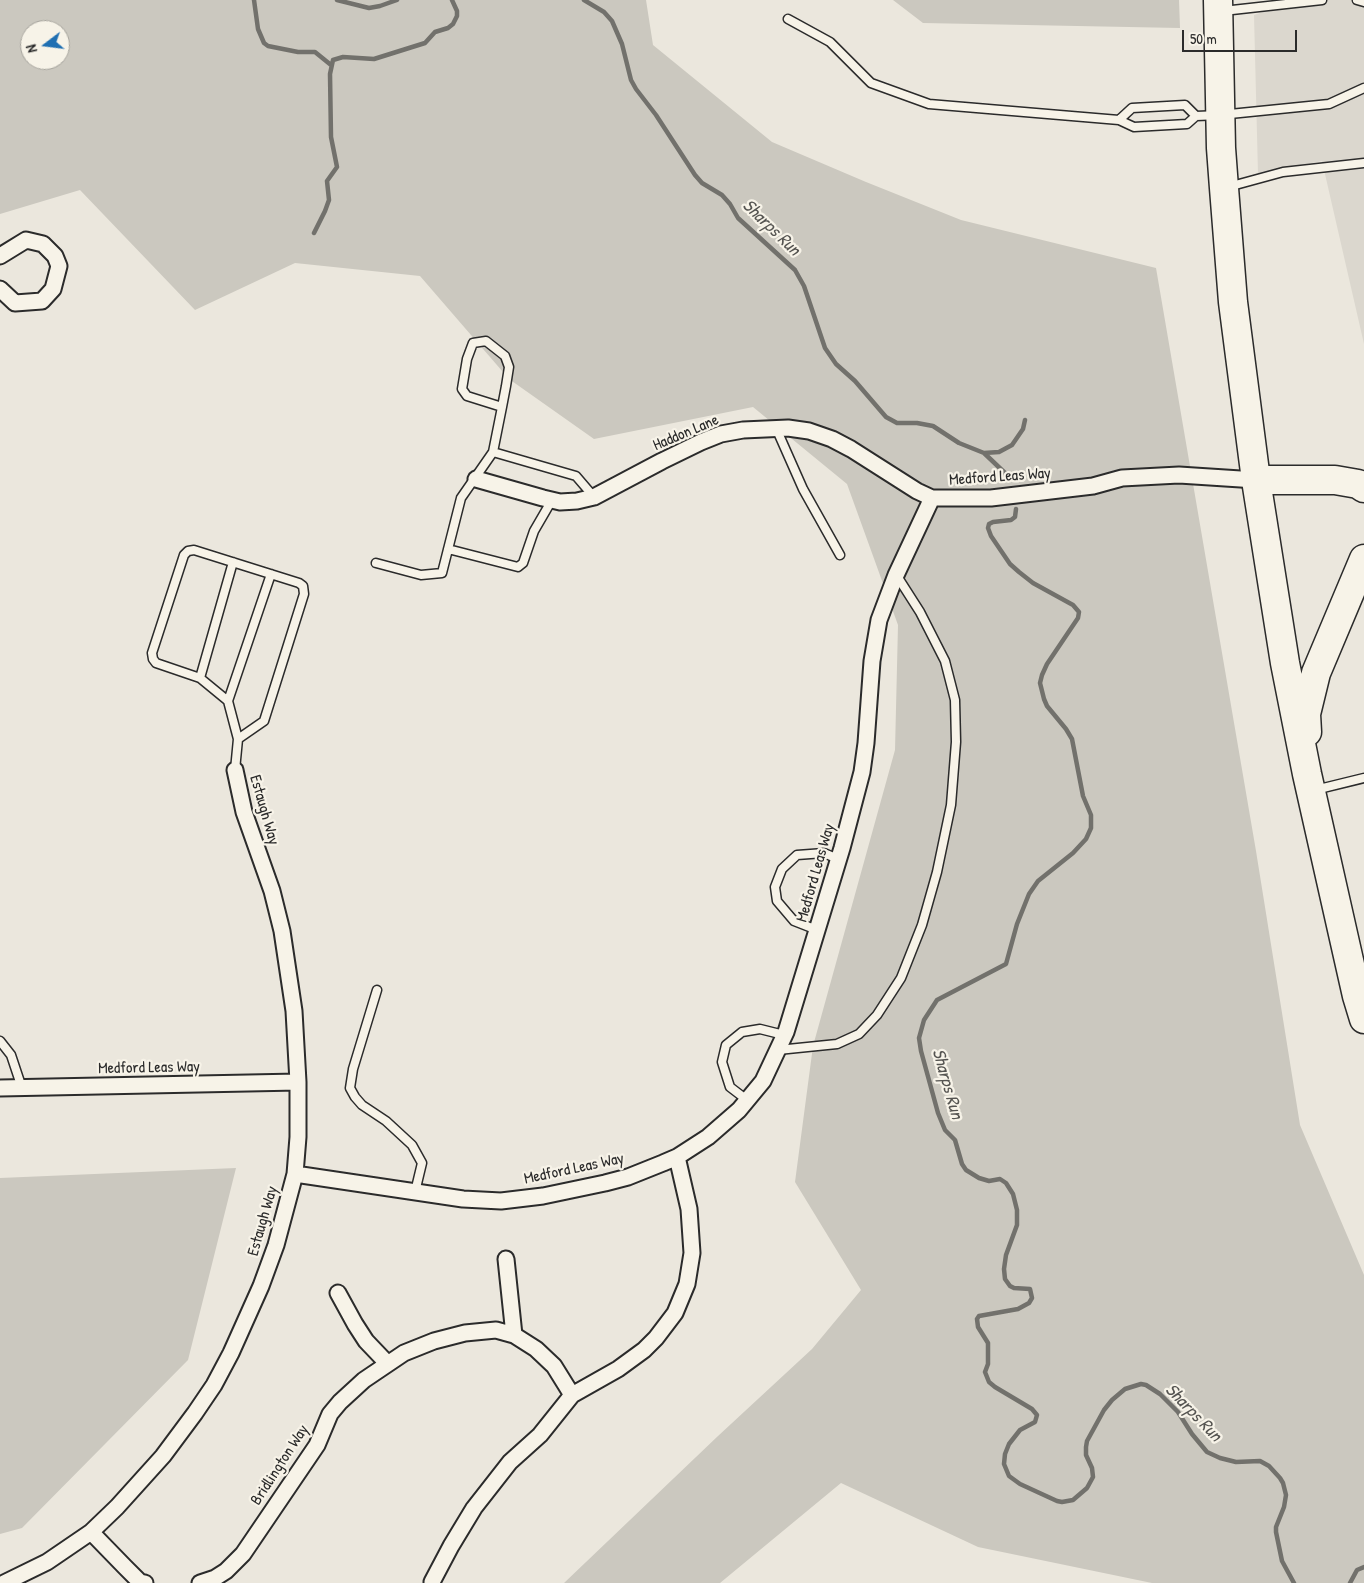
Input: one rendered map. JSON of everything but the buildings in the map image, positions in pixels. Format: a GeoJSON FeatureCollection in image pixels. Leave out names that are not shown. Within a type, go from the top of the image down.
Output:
{"type":"FeatureCollection","features":[{"type":"Feature","properties":{"kind":"highway"},"geometry":{"type":"LineString","coordinates":[[1218,6],[1208,116],[1224,188],[1233,302],[1256,480],[1285,663],[1309,782],[1364,1020]]}},
{"type":"Feature","properties":{"kind":"highway"},"geometry":{"type":"LineString","coordinates":[[1256,480],[1335,480],[1358,484],[1364,488]]}},
{"type":"Feature","properties":{"kind":"highway"},"geometry":{"type":"LineString","coordinates":[[1309,782],[1306,714],[1316,673],[1364,559]]}},
{"type":"Feature","properties":{"kind":"street"},"geometry":{"type":"LineString","coordinates":[[0,256],[26,240],[43,244],[55,256],[59,266],[53,289],[42,301],[15,303],[0,289]]}},
{"type":"Feature","properties":{"kind":"street","name":"Haddon Lane"},"geometry":{"type":"LineString","coordinates":[[476,479],[560,502],[594,497],[662,461],[708,440],[743,430],[788,428],[832,439],[917,491],[932,498]]}},
{"type":"Feature","properties":{"kind":"street","name":"Medford Leas Way"},"geometry":{"type":"LineString","coordinates":[[295,1174],[462,1199],[501,1201],[582,1189],[628,1177],[676,1157],[708,1137],[739,1110],[763,1081],[784,1035],[817,930],[862,772],[872,661],[886,598],[932,498],[991,498],[1093,486],[1122,478],[1170,475],[1256,480]]}},
{"type":"Feature","properties":{"kind":"street","name":"Estaugh Way"},"geometry":{"type":"LineString","coordinates":[[4,1583],[48,1562],[91,1532],[117,1507],[163,1456],[195,1414],[232,1353],[261,1286],[276,1245],[295,1174],[298,1137],[298,1082],[294,1011],[282,931],[272,891],[244,812],[235,770]]}},
{"type":"Feature","properties":{"kind":"street","name":"Medford Leas Way"},"geometry":{"type":"LineString","coordinates":[[0,1088],[298,1082]]}},
{"type":"Feature","properties":{"kind":"street"},"geometry":{"type":"LineString","coordinates":[[432,1582],[482,1495],[510,1462],[540,1435],[572,1395],[644,1350],[670,1319],[682,1298],[690,1268],[692,1238],[689,1209],[676,1157]]}},
{"type":"Feature","properties":{"kind":"street"},"geometry":{"type":"LineString","coordinates":[[506,1258],[514,1335]]}},
{"type":"Feature","properties":{"kind":"street"},"geometry":{"type":"LineString","coordinates":[[338,1294],[362,1335],[387,1363]]}},
{"type":"Feature","properties":{"kind":"street","name":"Bridlington Way"},"geometry":{"type":"LineString","coordinates":[[200,1583],[215,1578],[226,1571],[243,1554],[317,1445],[330,1414],[351,1390],[387,1363],[419,1347],[465,1333],[496,1330],[514,1335],[536,1349],[554,1366],[572,1395]]}},
{"type":"Feature","properties":{"kind":"street"},"geometry":{"type":"LineString","coordinates":[[91,1532],[142,1583]]}},
{"type":"Feature","properties":{"kind":"lane"},"geometry":{"type":"LineString","coordinates":[[1218,6],[1322,0]]}},
{"type":"Feature","properties":{"kind":"lane"},"geometry":{"type":"LineString","coordinates":[[1357,0],[1364,2]]}},
{"type":"Feature","properties":{"kind":"lane"},"geometry":{"type":"LineString","coordinates":[[788,19],[830,42],[871,83],[930,104],[1119,120],[1134,127],[1187,124],[1208,116],[1329,104],[1364,88]]}},
{"type":"Feature","properties":{"kind":"lane"},"geometry":{"type":"LineString","coordinates":[[1119,120],[1132,108],[1184,106],[1208,116]]}},
{"type":"Feature","properties":{"kind":"lane"},"geometry":{"type":"LineString","coordinates":[[1224,188],[1283,172],[1364,163]]}},
{"type":"Feature","properties":{"kind":"lane"},"geometry":{"type":"LineString","coordinates":[[376,564],[421,575],[442,573],[461,498],[493,452],[502,407],[509,367],[505,356],[486,342],[473,343],[467,358],[462,389],[467,396],[502,407]]}},
{"type":"Feature","properties":{"kind":"lane"},"geometry":{"type":"LineString","coordinates":[[776,428],[803,489],[840,555]]}},
{"type":"Feature","properties":{"kind":"lane"},"geometry":{"type":"LineString","coordinates":[[493,452],[576,476],[594,497]]}},
{"type":"Feature","properties":{"kind":"lane"},"geometry":{"type":"LineString","coordinates":[[448,549],[518,567],[523,563],[534,531],[552,500]]}},
{"type":"Feature","properties":{"kind":"lane"},"geometry":{"type":"LineString","coordinates":[[228,701],[200,678],[156,663],[153,659],[152,653],[184,555],[188,551],[194,550],[299,583],[303,586],[304,594],[264,721],[238,739]]}},
{"type":"Feature","properties":{"kind":"lane"},"geometry":{"type":"LineString","coordinates":[[200,678],[233,562]]}},
{"type":"Feature","properties":{"kind":"lane"},"geometry":{"type":"LineString","coordinates":[[235,770],[238,739],[228,701],[271,574]]}},
{"type":"Feature","properties":{"kind":"lane"},"geometry":{"type":"LineString","coordinates":[[778,1050],[837,1044],[859,1034],[878,1015],[900,978],[919,934],[937,872],[952,805],[956,742],[955,700],[945,661],[920,612],[896,575]]}},
{"type":"Feature","properties":{"kind":"lane"},"geometry":{"type":"LineString","coordinates":[[1309,782],[1364,778]]}},
{"type":"Feature","properties":{"kind":"lane"},"geometry":{"type":"LineString","coordinates":[[817,930],[794,921],[777,901],[775,887],[782,869],[797,855],[824,853],[838,859]]}},
{"type":"Feature","properties":{"kind":"lane"},"geometry":{"type":"LineString","coordinates":[[377,990],[353,1069],[350,1088],[362,1105],[386,1121],[412,1145],[422,1163],[416,1192]]}},
{"type":"Feature","properties":{"kind":"lane"},"geometry":{"type":"LineString","coordinates":[[747,1100],[730,1087],[722,1062],[726,1045],[742,1032],[760,1029],[784,1035]]}},
{"type":"Feature","properties":{"kind":"lane"},"geometry":{"type":"LineString","coordinates":[[0,1041],[11,1055],[22,1088]]}},
{"type":"Feature","properties":{"kind":"shaded area"},"geometry":{"type":"Polygon","coordinates":[[[0,0],[646,0],[653,45],[772,142],[961,220],[1156,268],[1256,851],[1300,1125],[1364,1275],[1364,1583],[1152,1583],[978,1547],[841,1483],[720,1583],[564,1583],[812,1349],[861,1290],[795,1182],[813,1046],[895,750],[898,625],[847,484],[753,407],[594,439],[509,379],[420,276],[295,263],[195,310],[80,190],[0,214],[0,0]]]}},
{"type":"Feature","properties":{"kind":"shaded area"},"geometry":{"type":"Polygon","coordinates":[[[893,0],[1179,0],[1180,28],[923,23],[893,0]]]}},
{"type":"Feature","properties":{"kind":"shaded area"},"geometry":{"type":"Polygon","coordinates":[[[1299,0],[1364,0],[1364,344],[1322,161],[1258,174],[1254,15],[1299,0]]]}},
{"type":"Feature","properties":{"kind":"shaded area"},"geometry":{"type":"Polygon","coordinates":[[[236,1168],[188,1360],[22,1528],[0,1534],[0,1178],[236,1168]]]}},
{"type":"Feature","properties":{"kind":"waterway"},"geometry":{"type":"LineString","coordinates":[[254,0],[258,29],[264,43],[268,46],[298,52],[315,52],[331,65]]}},
{"type":"Feature","properties":{"kind":"waterway"},"geometry":{"type":"LineString","coordinates":[[337,0],[369,8],[397,0]]}},
{"type":"Feature","properties":{"kind":"waterway"},"geometry":{"type":"LineString","coordinates":[[314,233],[329,200],[327,181],[337,167],[331,137],[330,74],[333,60],[343,57],[374,59],[425,43],[435,32],[448,28],[453,24],[457,11],[452,0]]}},
{"type":"Feature","properties":{"kind":"waterway","name":"Sharps Run"},"geometry":{"type":"LineString","coordinates":[[584,0],[604,12],[612,21],[622,44],[631,80],[695,175],[702,183],[722,195],[738,218],[795,270],[804,286],[825,348],[836,364],[855,381],[886,417],[897,423],[917,423],[933,426],[959,443],[984,453],[1005,473],[1007,478]]}},
{"type":"Feature","properties":{"kind":"waterway"},"geometry":{"type":"LineString","coordinates":[[984,453],[999,452],[1012,445],[1023,429],[1025,420]]}},
{"type":"Feature","properties":{"kind":"waterway","name":"Sharps Run"},"geometry":{"type":"LineString","coordinates":[[1016,509],[1015,517],[1011,520],[989,524],[988,528],[991,536],[1010,564],[1019,572],[1033,583],[1073,605],[1079,612],[1078,618],[1047,664],[1040,683],[1047,706],[1072,739],[1083,796],[1091,815],[1091,828],[1086,839],[1073,853],[1038,881],[1029,894],[1017,924],[1006,964],[937,1000],[924,1020],[919,1038],[938,1113],[945,1130],[955,1140],[962,1164],[966,1170],[979,1178],[989,1181],[1000,1179],[1006,1183],[1013,1194],[1017,1210],[1017,1225],[1006,1255],[1005,1279],[1014,1288],[1030,1289],[1032,1298],[1029,1303],[1018,1309],[979,1316],[977,1319],[978,1327],[988,1343],[988,1364],[985,1372],[989,1382],[1032,1409],[1037,1415],[1035,1422],[1020,1430],[1009,1444],[1004,1464],[1009,1476],[1020,1484],[1057,1501],[1073,1500],[1087,1488],[1093,1477],[1092,1468],[1086,1455],[1086,1447],[1087,1441],[1104,1410],[1125,1389],[1141,1384],[1146,1385],[1160,1394],[1178,1412],[1192,1434],[1207,1452],[1236,1462],[1260,1461],[1269,1466],[1280,1478],[1286,1495],[1276,1532],[1282,1561],[1294,1583]]}},
{"type":"Feature","properties":{"kind":"waterway","name":"Sharps Run"},"geometry":{"type":"LineString","coordinates":[[1350,1583],[1357,1570],[1364,1567]]}}]}
